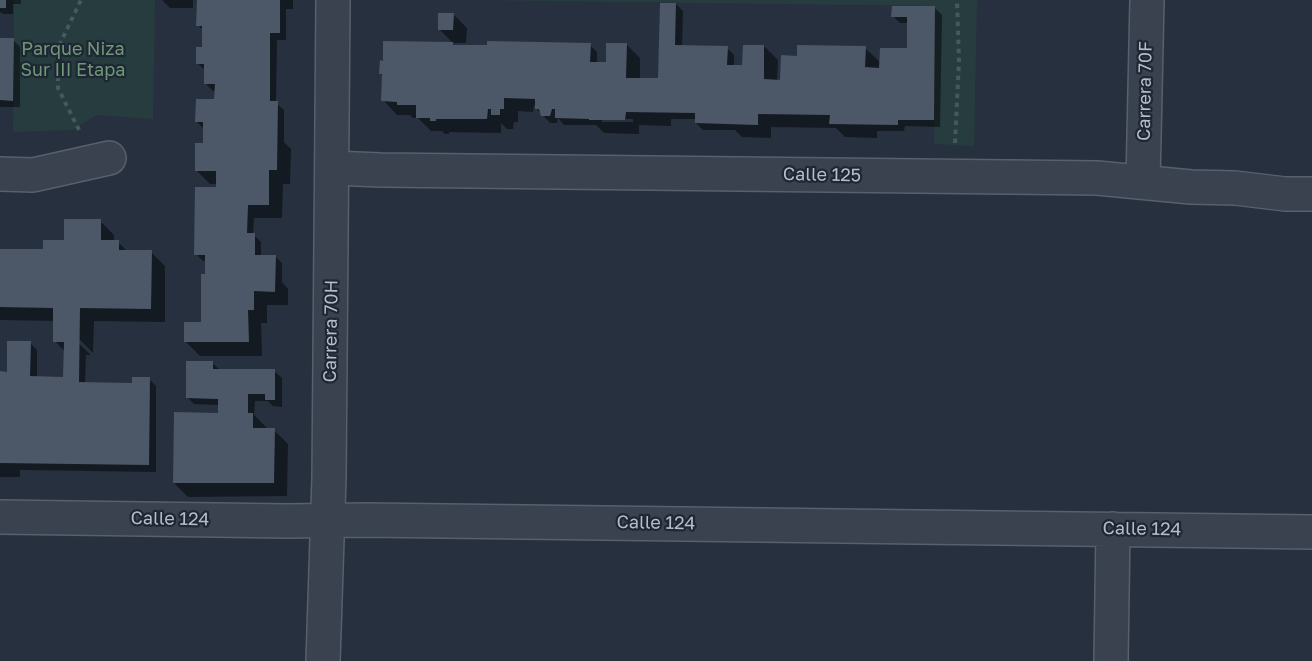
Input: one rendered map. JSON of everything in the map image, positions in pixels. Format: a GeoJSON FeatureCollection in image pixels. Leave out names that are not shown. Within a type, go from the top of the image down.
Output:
{"type":"FeatureCollection","features":[{"type":"Feature","properties":{"kind":"street","name":"Carrera 70H"},"geometry":{"type":"LineString","coordinates":[[323,661],[329,478],[333,0]]}},
{"type":"Feature","properties":{"kind":"street","name":"Carrera 70F"},"geometry":{"type":"LineString","coordinates":[[1143,183],[1147,0]]}},
{"type":"Feature","properties":{"kind":"street"},"geometry":{"type":"LineString","coordinates":[[0,174],[33,176],[109,159]]}},
{"type":"Feature","properties":{"kind":"street","name":"Calle 125"},"geometry":{"type":"LineString","coordinates":[[332,168],[1097,178],[1285,194],[1312,194]]}},
{"type":"Feature","properties":{"kind":"street","name":"Calle 124"},"geometry":{"type":"LineString","coordinates":[[0,517],[1312,532]]}},
{"type":"Feature","properties":{"kind":"street"},"geometry":{"type":"LineString","coordinates":[[1111,661],[1113,529]]}},
{"type":"Feature","properties":{"kind":"path"},"geometry":{"type":"LineString","coordinates":[[79,131],[58,88],[58,48],[81,0]]}},
{"type":"Feature","properties":{"kind":"path"},"geometry":{"type":"LineString","coordinates":[[955,144],[959,61],[957,0]]}},
{"type":"Feature","properties":{"kind":"green space","name":"Parque Niza Sur III Etapa"},"geometry":{"type":"Polygon","coordinates":[[[14,0],[155,0],[153,119],[97,115],[72,130],[13,132],[14,0]]]}},
{"type":"Feature","properties":{"kind":"green space"},"geometry":{"type":"Polygon","coordinates":[[[473,0],[977,0],[974,146],[934,144],[935,6],[473,0]]]}},
{"type":"Feature","properties":{"kind":"building"},"geometry":{"type":"Polygon","coordinates":[[[0,0],[6,0],[6,8],[0,8],[0,0]]]}},
{"type":"Feature","properties":{"kind":"building"},"geometry":{"type":"Polygon","coordinates":[[[197,0],[280,0],[280,33],[270,33],[270,101],[278,101],[277,170],[269,170],[269,205],[248,205],[247,233],[255,233],[255,255],[276,255],[275,292],[254,291],[254,310],[248,310],[249,342],[184,342],[184,322],[201,322],[201,274],[205,274],[205,255],[194,255],[195,187],[216,187],[216,171],[195,171],[195,143],[203,143],[203,122],[195,122],[196,99],[214,99],[215,84],[204,84],[204,64],[196,64],[196,47],[202,47],[202,26],[196,26],[197,0]]]}},
{"type":"Feature","properties":{"kind":"building"},"geometry":{"type":"Polygon","coordinates":[[[660,3],[676,3],[675,45],[728,46],[727,65],[742,65],[743,45],[764,45],[764,79],[780,80],[781,55],[797,56],[797,45],[866,46],[865,67],[879,68],[880,48],[907,48],[907,17],[891,17],[892,6],[935,6],[934,120],[898,120],[898,125],[829,124],[830,115],[758,114],[758,125],[695,123],[695,113],[626,112],[625,120],[589,120],[555,118],[555,109],[552,109],[550,116],[541,116],[539,109],[535,109],[535,99],[504,98],[504,109],[500,109],[500,115],[491,115],[491,109],[488,109],[487,119],[430,121],[430,118],[416,118],[416,105],[397,105],[397,102],[381,101],[382,74],[379,74],[380,60],[383,61],[383,41],[453,42],[453,45],[487,45],[487,41],[591,43],[590,62],[606,62],[606,43],[627,43],[626,78],[658,78],[660,3]]]}},
{"type":"Feature","properties":{"kind":"building"},"geometry":{"type":"Polygon","coordinates":[[[438,13],[454,13],[453,30],[438,30],[438,13]]]}},
{"type":"Feature","properties":{"kind":"building"},"geometry":{"type":"Polygon","coordinates":[[[0,38],[14,38],[13,101],[0,100],[0,38]]]}},
{"type":"Feature","properties":{"kind":"building"},"geometry":{"type":"Polygon","coordinates":[[[64,219],[101,219],[101,240],[119,240],[119,250],[152,250],[151,309],[80,308],[79,382],[132,383],[132,377],[150,377],[149,465],[0,463],[0,371],[7,372],[7,341],[31,341],[30,376],[63,377],[64,342],[53,342],[53,308],[0,307],[0,249],[43,249],[43,240],[64,240],[64,219]]]}},
{"type":"Feature","properties":{"kind":"building"},"geometry":{"type":"Polygon","coordinates":[[[186,361],[213,361],[213,369],[275,369],[275,400],[265,400],[265,394],[248,394],[248,413],[253,413],[253,428],[275,428],[274,483],[173,483],[174,412],[218,413],[218,399],[186,398],[186,361]]]}}]}
